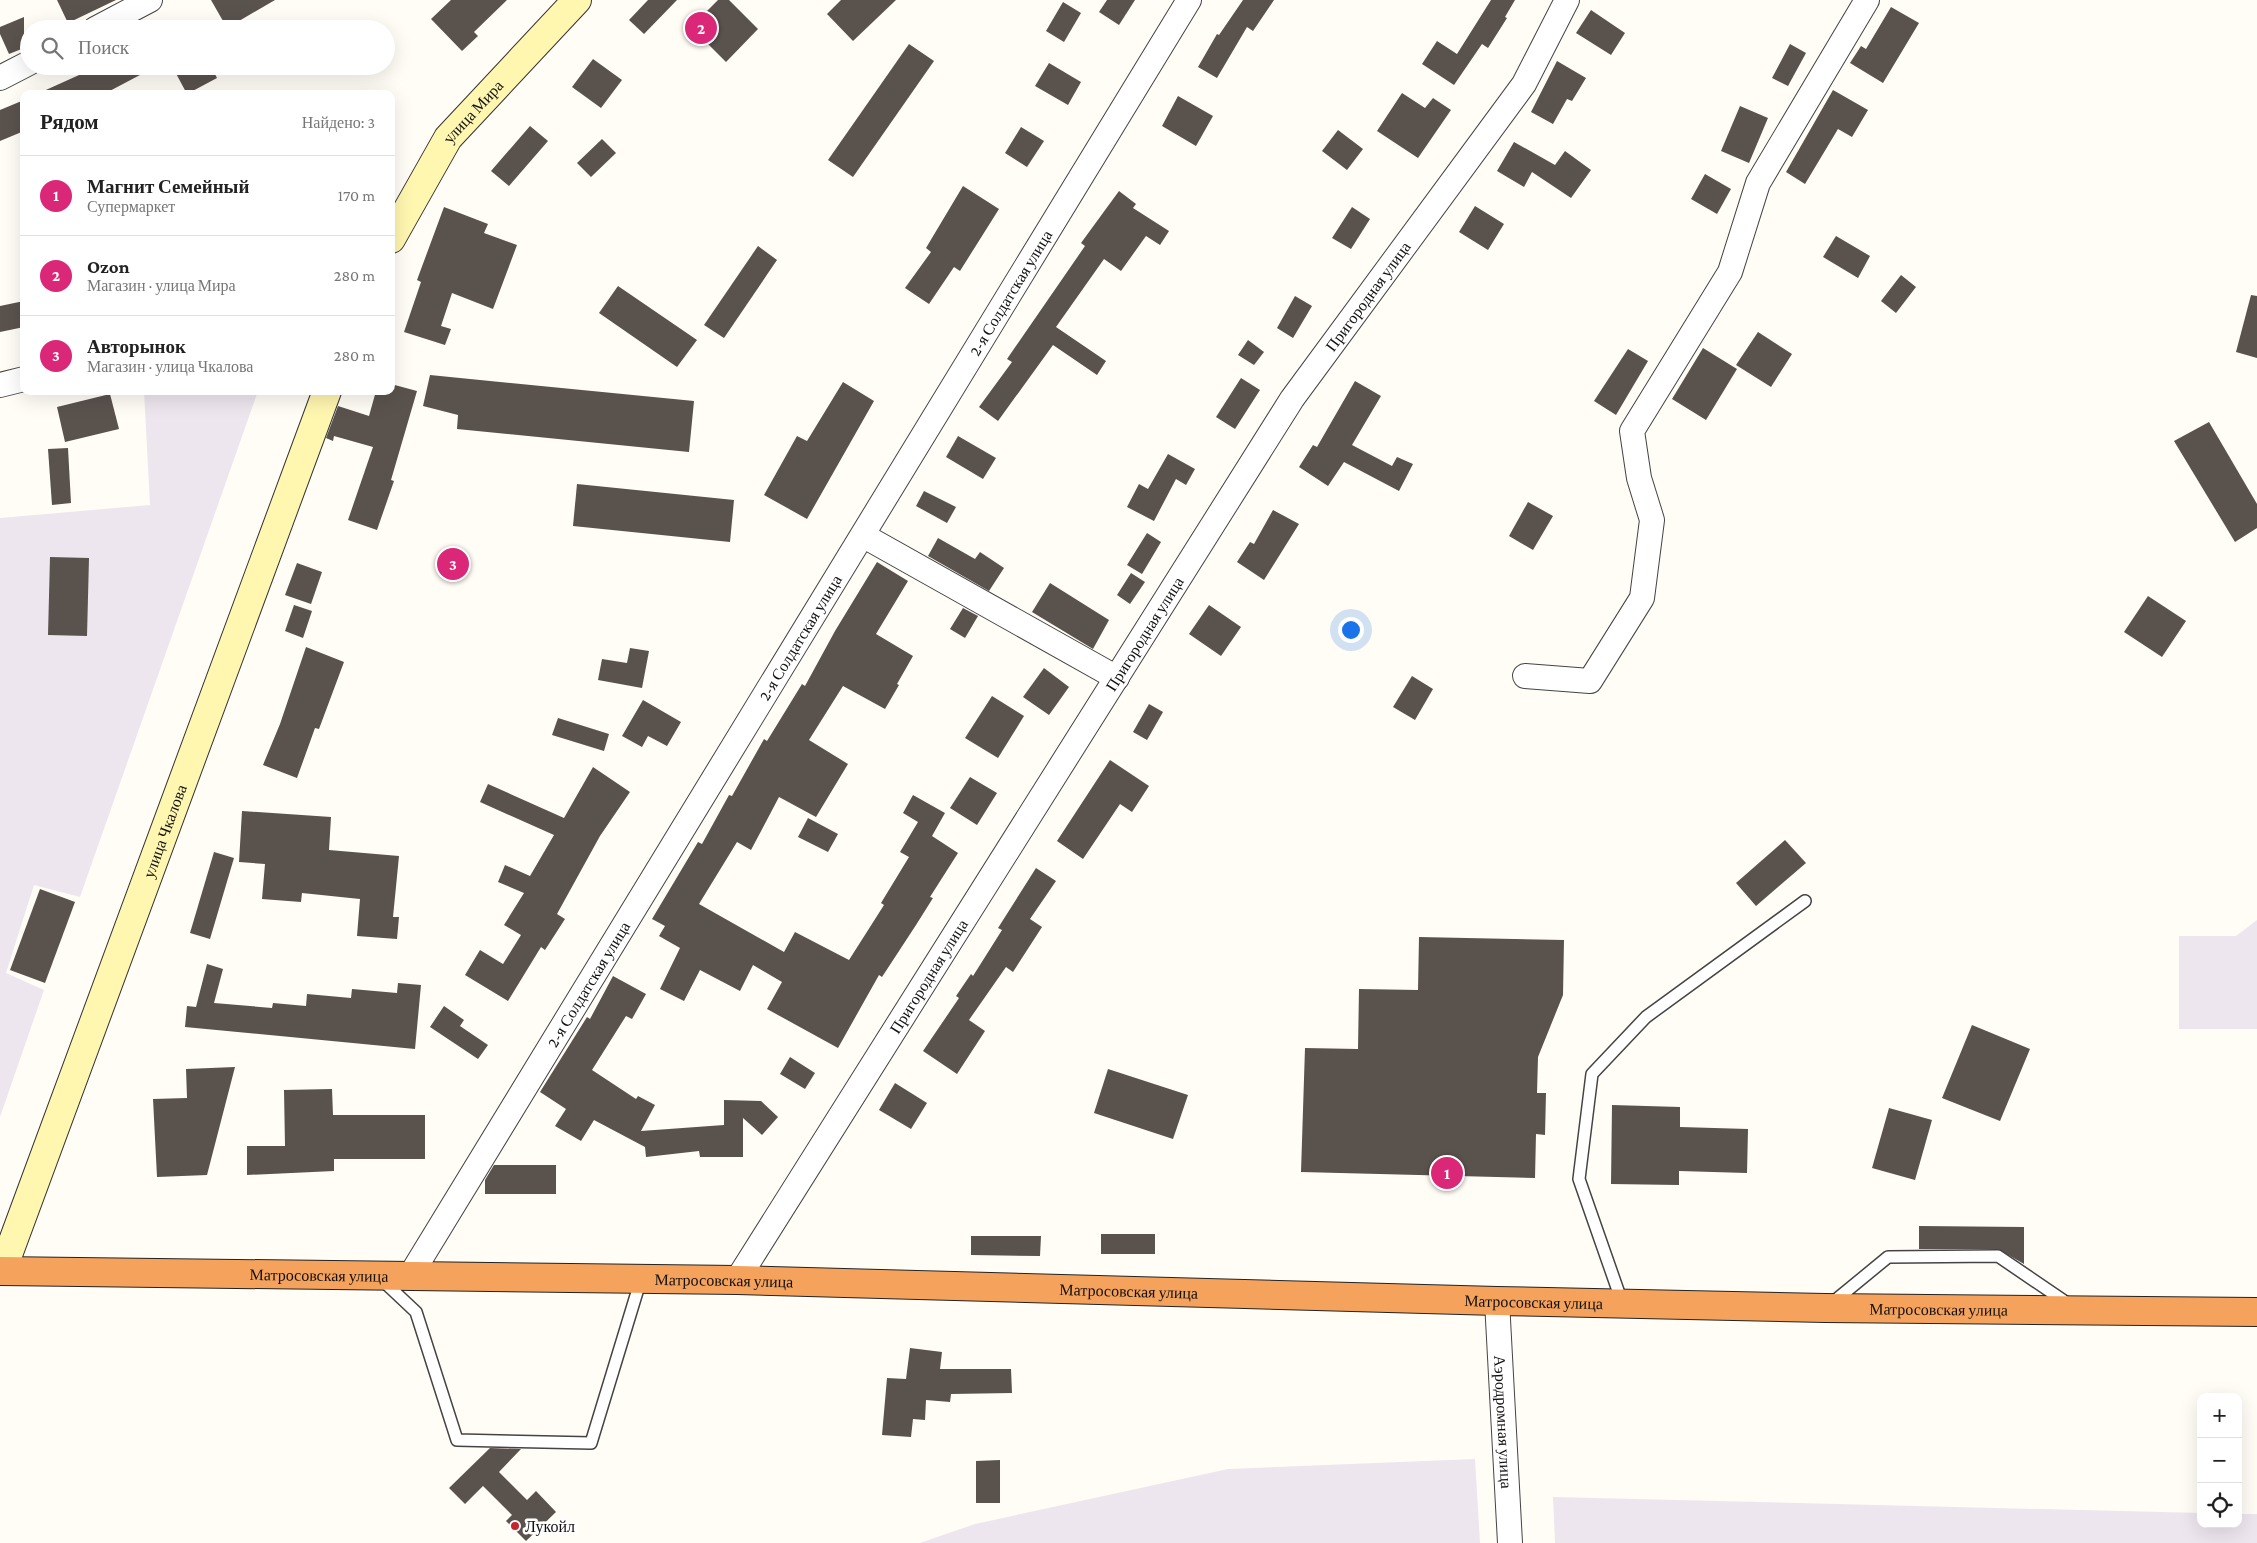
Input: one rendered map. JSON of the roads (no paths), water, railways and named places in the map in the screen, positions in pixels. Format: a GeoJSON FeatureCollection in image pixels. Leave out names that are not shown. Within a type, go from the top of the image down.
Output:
{"type":"FeatureCollection","features":[{"type":"Feature","properties":{"kind":"highway","name":"Матросовская улица"},"geometry":{"type":"LineString","coordinates":[[1,1271],[641,1278],[1825,1308],[2257,1312]]}},
{"type":"Feature","properties":{"kind":"street"},"geometry":{"type":"LineString","coordinates":[[112,20],[150,0]]}},
{"type":"Feature","properties":{"kind":"street","name":"улица Мира"},"geometry":{"type":"LineString","coordinates":[[395,232],[448,138],[577,0]]}},
{"type":"Feature","properties":{"kind":"street","name":"2-я Солдатская улица"},"geometry":{"type":"LineString","coordinates":[[410,1276],[864,536],[1189,0]]}},
{"type":"Feature","properties":{"kind":"street","name":"Пригородная улица"},"geometry":{"type":"LineString","coordinates":[[737,1280],[1292,399],[1524,84],[1567,0]]}},
{"type":"Feature","properties":{"kind":"street"},"geometry":{"type":"LineString","coordinates":[[1525,676],[1590,681],[1642,598],[1652,520],[1639,478],[1632,430],[1730,272],[1758,183],[1866,0]]}},
{"type":"Feature","properties":{"kind":"street"},"geometry":{"type":"LineString","coordinates":[[0,78],[20,68]]}},
{"type":"Feature","properties":{"kind":"street"},"geometry":{"type":"LineString","coordinates":[[0,386],[20,380]]}},
{"type":"Feature","properties":{"kind":"street","name":"улица Чкалова"},"geometry":{"type":"LineString","coordinates":[[1,1271],[326,395]]}},
{"type":"Feature","properties":{"kind":"street"},"geometry":{"type":"LineString","coordinates":[[864,536],[1116,678]]}},
{"type":"Feature","properties":{"kind":"street","name":"Аэродромная улица"},"geometry":{"type":"LineString","coordinates":[[1497,1301],[1510,1543]]}},
{"type":"Feature","properties":{"kind":"lane"},"geometry":{"type":"LineString","coordinates":[[1622,1302],[1579,1179],[1592,1074],[1646,1017],[1805,901]]}},
{"type":"Feature","properties":{"kind":"lane"},"geometry":{"type":"LineString","coordinates":[[1825,1308],[1888,1257],[1998,1256],[2077,1310]]}},
{"type":"Feature","properties":{"kind":"lane"},"geometry":{"type":"LineString","coordinates":[[377,1276],[416,1312],[457,1440],[591,1443],[641,1278]]}},
{"type":"Feature","properties":{"kind":"place","name":"Ozon"},"geometry":{"type":"Point","coordinates":[701,28]}},
{"type":"Feature","properties":{"kind":"place","name":"Авторынок"},"geometry":{"type":"Point","coordinates":[453,564]}},
{"type":"Feature","properties":{"kind":"place","name":"Магнит Семейный"},"geometry":{"type":"Point","coordinates":[1447,1173]}},
{"type":"Feature","properties":{"kind":"place","name":"Лукойл"},"geometry":{"type":"Point","coordinates":[515,1526]}}]}
